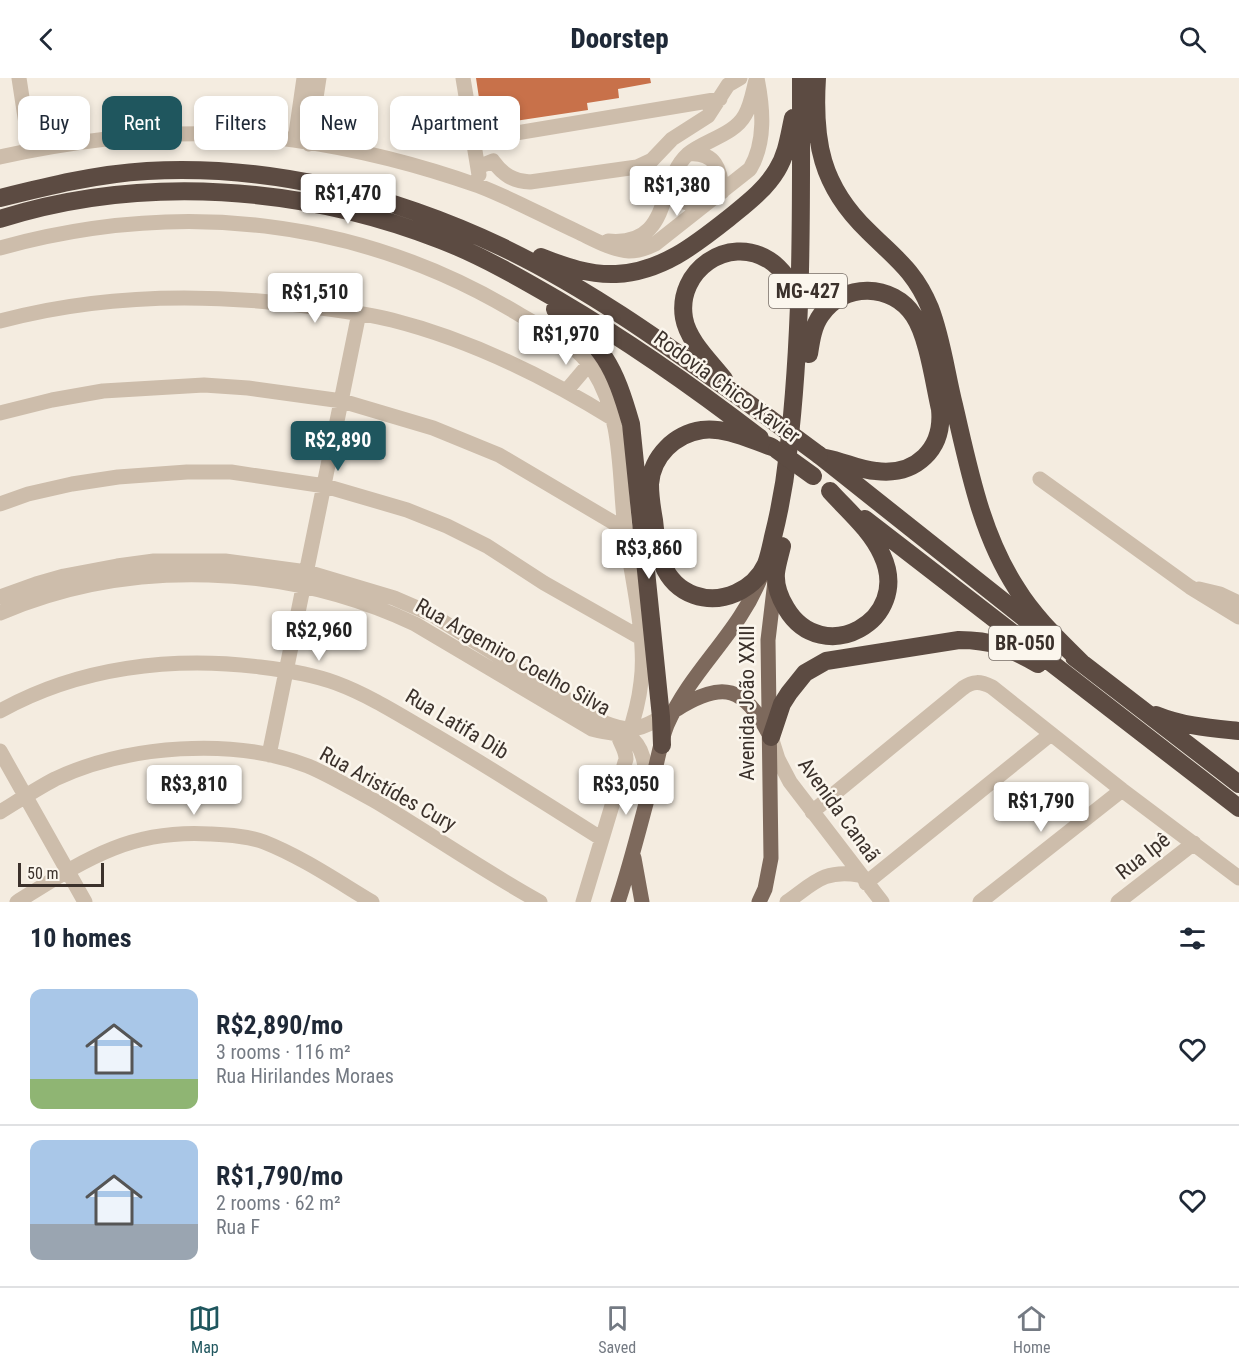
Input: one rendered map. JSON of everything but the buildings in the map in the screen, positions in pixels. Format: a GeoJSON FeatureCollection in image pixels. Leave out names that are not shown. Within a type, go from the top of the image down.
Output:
{"type":"FeatureCollection","features":[{"type":"Feature","properties":{"kind":"highway"},"geometry":{"type":"LineString","coordinates":[[465,231],[521,248],[565,267],[599,274],[635,272],[672,259],[693,246],[754,198],[777,171],[788,143],[801,78]]}},
{"type":"Feature","properties":{"kind":"highway","name":"MG-427"},"geometry":{"type":"LineString","coordinates":[[787,501],[800,301],[801,78]]}},
{"type":"Feature","properties":{"kind":"highway","name":"MG-427"},"geometry":{"type":"LineString","coordinates":[[771,569],[804,414],[809,354],[809,78]]}},
{"type":"Feature","properties":{"kind":"highway"},"geometry":{"type":"LineString","coordinates":[[817,78],[816,135],[819,152],[839,196],[852,215],[909,270],[930,309],[970,474],[994,547],[1017,591],[1048,629],[1083,664]]}},
{"type":"Feature","properties":{"kind":"highway","name":"Rodovia Chico Xavier"},"geometry":{"type":"LineString","coordinates":[[0,198],[46,186],[146,171],[190,170],[242,173],[297,180],[398,205],[504,248],[603,304],[659,340],[769,418],[821,456],[1140,709],[1239,784]]}},
{"type":"Feature","properties":{"kind":"highway","name":"Rodovia Chico Xavier"},"geometry":{"type":"LineString","coordinates":[[0,219],[47,206],[99,196],[157,192],[240,193],[336,208],[441,240],[512,273],[599,324],[702,393],[813,476],[1239,808]]}},
{"type":"Feature","properties":{"kind":"highway"},"geometry":{"type":"LineString","coordinates":[[441,240],[508,278],[579,328],[599,348],[614,373],[631,424],[668,714],[662,745]]}},
{"type":"Feature","properties":{"kind":"highway"},"geometry":{"type":"LineString","coordinates":[[737,396],[687,327],[683,304],[690,279],[709,260],[732,252],[757,254],[776,265],[789,281],[800,301]]}},
{"type":"Feature","properties":{"kind":"highway"},"geometry":{"type":"LineString","coordinates":[[809,354],[816,322],[833,303],[857,291],[868,290],[888,294],[906,305],[918,323],[940,409],[939,430],[931,449],[924,458],[905,469],[893,473],[873,471],[821,456]]}},
{"type":"Feature","properties":{"kind":"highway"},"geometry":{"type":"LineString","coordinates":[[774,449],[727,432],[705,430],[685,435],[661,455],[655,465],[650,486],[659,556],[669,576],[684,590],[703,598],[726,596],[745,589],[758,576],[771,569],[779,595],[788,612],[799,624],[822,634],[841,636],[859,630],[868,624],[882,608],[888,587],[886,565],[866,532],[830,491]]}},
{"type":"Feature","properties":{"kind":"highway"},"geometry":{"type":"LineString","coordinates":[[771,737],[782,704],[797,682],[816,666],[838,657],[959,640],[990,642],[1021,655],[1086,690]]}},
{"type":"Feature","properties":{"kind":"highway"},"geometry":{"type":"LineString","coordinates":[[1140,709],[1173,722],[1206,728],[1239,730]]}},
{"type":"Feature","properties":{"kind":"main road","name":"Avenida João XXIII"},"geometry":{"type":"LineString","coordinates":[[668,714],[741,617],[771,569]]}},
{"type":"Feature","properties":{"kind":"main road","name":"Avenida João XXIII"},"geometry":{"type":"LineString","coordinates":[[759,902],[765,890],[771,858],[768,640],[771,569]]}},
{"type":"Feature","properties":{"kind":"main road"},"geometry":{"type":"LineString","coordinates":[[668,714],[696,697],[706,694],[733,693],[744,698],[752,706],[771,737]]}},
{"type":"Feature","properties":{"kind":"main road"},"geometry":{"type":"LineString","coordinates":[[618,902],[662,745]]}},
{"type":"Feature","properties":{"kind":"main road"},"geometry":{"type":"LineString","coordinates":[[633,855],[642,902]]}},
{"type":"Feature","properties":{"kind":"street"},"geometry":{"type":"LineString","coordinates":[[19,78],[22,96]]}},
{"type":"Feature","properties":{"kind":"street"},"geometry":{"type":"LineString","coordinates":[[303,96],[304,78]]}},
{"type":"Feature","properties":{"kind":"street"},"geometry":{"type":"LineString","coordinates":[[314,96],[319,78]]}},
{"type":"Feature","properties":{"kind":"street"},"geometry":{"type":"LineString","coordinates":[[463,78],[466,96]]}},
{"type":"Feature","properties":{"kind":"street"},"geometry":{"type":"LineString","coordinates":[[478,167],[493,161],[502,173],[520,182],[637,167],[652,160],[672,139],[708,116],[728,85],[740,78]]}},
{"type":"Feature","properties":{"kind":"street"},"geometry":{"type":"LineString","coordinates":[[346,150],[417,166],[481,187],[596,240],[628,251],[646,248],[750,170],[757,154],[761,125],[761,97],[757,78]]}},
{"type":"Feature","properties":{"kind":"street"},"geometry":{"type":"LineString","coordinates":[[596,240],[615,242],[642,234],[659,215],[679,166],[688,154],[741,121],[747,111],[757,78]]}},
{"type":"Feature","properties":{"kind":"street"},"geometry":{"type":"LineString","coordinates":[[520,132],[720,99]]}},
{"type":"Feature","properties":{"kind":"street"},"geometry":{"type":"LineString","coordinates":[[90,142],[130,137],[181,135],[300,142]]}},
{"type":"Feature","properties":{"kind":"street"},"geometry":{"type":"LineString","coordinates":[[0,157],[30,150]]}},
{"type":"Feature","properties":{"kind":"street"},"geometry":{"type":"LineString","coordinates":[[475,150],[481,187]]}},
{"type":"Feature","properties":{"kind":"street"},"geometry":{"type":"LineString","coordinates":[[688,154],[699,154],[716,164],[721,173],[722,192]]}},
{"type":"Feature","properties":{"kind":"street"},"geometry":{"type":"LineString","coordinates":[[669,188],[684,202],[702,207]]}},
{"type":"Feature","properties":{"kind":"street"},"geometry":{"type":"LineString","coordinates":[[0,248],[43,236],[93,227],[154,222],[206,221],[254,224],[326,236],[372,248],[447,275],[497,301],[564,341],[581,354],[603,386],[615,420],[626,530],[641,638],[641,682],[623,732],[626,759],[583,902]]}},
{"type":"Feature","properties":{"kind":"street"},"geometry":{"type":"LineString","coordinates":[[0,321],[82,304],[153,298],[260,301],[359,313],[464,343],[567,390],[615,420]]}},
{"type":"Feature","properties":{"kind":"street"},"geometry":{"type":"LineString","coordinates":[[268,756],[359,313]]}},
{"type":"Feature","properties":{"kind":"street"},"geometry":{"type":"LineString","coordinates":[[567,390],[589,364]]}},
{"type":"Feature","properties":{"kind":"street"},"geometry":{"type":"LineString","coordinates":[[0,412],[103,391],[194,386],[248,388],[342,401],[433,429],[500,454],[626,530]]}},
{"type":"Feature","properties":{"kind":"street"},"geometry":{"type":"LineString","coordinates":[[0,504],[72,484],[118,477],[187,472],[231,472],[325,486],[407,510],[447,526],[487,546],[544,583],[641,638]]}},
{"type":"Feature","properties":{"kind":"street"},"geometry":{"type":"LineString","coordinates":[[1040,479],[1190,587],[1239,617]]}},
{"type":"Feature","properties":{"kind":"street","name":"Rua Argemiro Coelho Silva"},"geometry":{"type":"LineString","coordinates":[[0,597],[64,576],[108,567],[154,561],[225,561],[306,579],[385,609],[435,633],[592,729],[623,732],[648,726],[668,714]]}},
{"type":"Feature","properties":{"kind":"street","name":"Rua Argemiro Coelho Silva"},"geometry":{"type":"LineString","coordinates":[[0,613],[42,597],[120,580],[185,575],[306,579]]}},
{"type":"Feature","properties":{"kind":"street"},"geometry":{"type":"LineString","coordinates":[[1190,587],[1220,594],[1239,603]]}},
{"type":"Feature","properties":{"kind":"street","name":"Rua Latifa Dib"},"geometry":{"type":"LineString","coordinates":[[0,711],[21,699],[54,686],[134,667],[178,663],[216,663],[287,670],[334,682],[371,698],[496,771],[602,839]]}},
{"type":"Feature","properties":{"kind":"street"},"geometry":{"type":"LineString","coordinates":[[812,812],[963,688],[975,682],[981,682],[992,687],[1122,790],[1239,878]]}},
{"type":"Feature","properties":{"kind":"street","name":"Rua Argemiro Coelho Silva"},"geometry":{"type":"LineString","coordinates":[[623,732],[637,745],[643,758],[648,795]]}},
{"type":"Feature","properties":{"kind":"street"},"geometry":{"type":"LineString","coordinates":[[787,902],[824,876],[833,873],[863,879],[1051,734]]}},
{"type":"Feature","properties":{"kind":"street","name":"Avenida Canaã"},"geometry":{"type":"LineString","coordinates":[[771,737],[783,770],[812,812],[882,902]]}},
{"type":"Feature","properties":{"kind":"street","name":"Rua Aristídes Cury"},"geometry":{"type":"LineString","coordinates":[[0,812],[55,779],[117,758],[148,752],[210,749],[268,756],[307,766],[344,783],[540,902]]}},
{"type":"Feature","properties":{"kind":"street"},"geometry":{"type":"LineString","coordinates":[[0,751],[85,902]]}},
{"type":"Feature","properties":{"kind":"street"},"geometry":{"type":"LineString","coordinates":[[980,902],[1122,790]]}},
{"type":"Feature","properties":{"kind":"street"},"geometry":{"type":"LineString","coordinates":[[17,902],[67,871],[112,848],[146,838],[191,833],[228,835],[262,841],[304,861],[372,902]]}},
{"type":"Feature","properties":{"kind":"street","name":"Rua Ipê"},"geometry":{"type":"LineString","coordinates":[[1118,902],[1194,843]]}}]}
